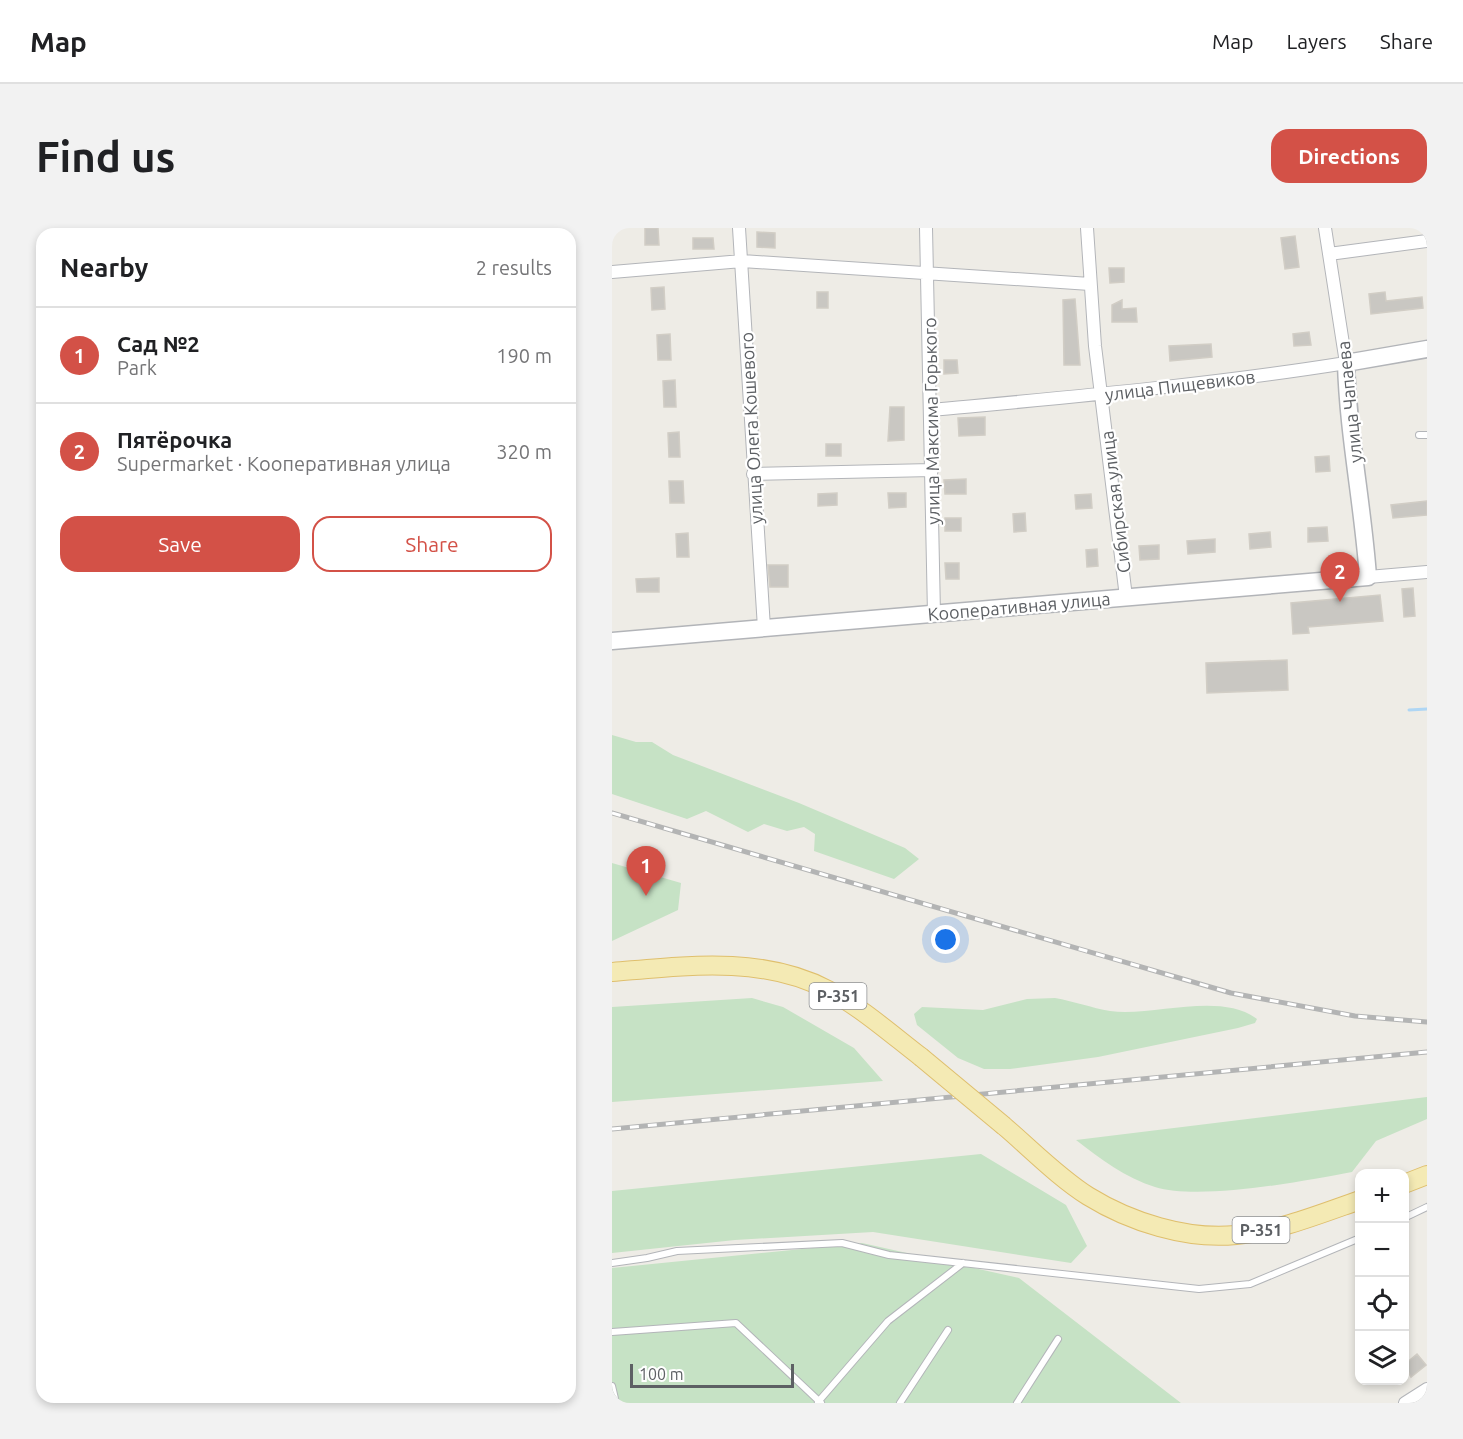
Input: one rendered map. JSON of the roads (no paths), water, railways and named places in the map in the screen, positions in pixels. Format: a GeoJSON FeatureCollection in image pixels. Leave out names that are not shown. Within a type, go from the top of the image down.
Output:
{"type":"FeatureCollection","features":[{"type":"Feature","properties":{"kind":"main road","name":"улица Пищевиков"},"geometry":{"type":"LineString","coordinates":[[1346,363],[1427,349]]}},
{"type":"Feature","properties":{"kind":"main road","name":"улица Чапаева"},"geometry":{"type":"LineString","coordinates":[[1346,363],[1347,401],[1365,528],[1368,577]]}},
{"type":"Feature","properties":{"kind":"main road","name":"Кооперативная улица"},"geometry":{"type":"LineString","coordinates":[[612,641],[1368,577]]}},
{"type":"Feature","properties":{"kind":"main road","name":"Р-351"},"geometry":{"type":"LineString","coordinates":[[612,972],[691,966],[739,966],[790,974],[828,990],[858,1008],[1087,1195],[1122,1213],[1160,1227],[1197,1235],[1236,1235],[1283,1226],[1355,1201]]}},
{"type":"Feature","properties":{"kind":"main road"},"geometry":{"type":"LineString","coordinates":[[1409,1183],[1425,1180]]}},
{"type":"Feature","properties":{"kind":"street","name":"улица Олега Кошевого"},"geometry":{"type":"LineString","coordinates":[[739,228],[764,628]]}},
{"type":"Feature","properties":{"kind":"street","name":"улица Максима Горького"},"geometry":{"type":"LineString","coordinates":[[926,228],[932,410],[934,614]]}},
{"type":"Feature","properties":{"kind":"street","name":"Сибирская улица"},"geometry":{"type":"LineString","coordinates":[[1087,228],[1090,284],[1126,597]]}},
{"type":"Feature","properties":{"kind":"street","name":"улица Чапаева"},"geometry":{"type":"LineString","coordinates":[[1325,228],[1346,363]]}},
{"type":"Feature","properties":{"kind":"street"},"geometry":{"type":"LineString","coordinates":[[1329,254],[1427,241]]}},
{"type":"Feature","properties":{"kind":"street"},"geometry":{"type":"LineString","coordinates":[[612,272],[742,261],[1090,284]]}},
{"type":"Feature","properties":{"kind":"street","name":"улица Пищевиков"},"geometry":{"type":"LineString","coordinates":[[932,410],[1103,394],[1279,374],[1346,363]]}},
{"type":"Feature","properties":{"kind":"street"},"geometry":{"type":"LineString","coordinates":[[753,474],[932,470]]}},
{"type":"Feature","properties":{"kind":"street","name":"Кооперативная улица"},"geometry":{"type":"LineString","coordinates":[[1368,577],[1427,572]]}},
{"type":"Feature","properties":{"kind":"street"},"geometry":{"type":"LineString","coordinates":[[1405,1403],[1427,1389]]}},
{"type":"Feature","properties":{"kind":"lane"},"geometry":{"type":"LineString","coordinates":[[1419,435],[1427,435]]}},
{"type":"Feature","properties":{"kind":"lane"},"geometry":{"type":"LineString","coordinates":[[1409,1216],[1427,1207]]}},
{"type":"Feature","properties":{"kind":"lane"},"geometry":{"type":"LineString","coordinates":[[612,1263],[677,1251],[842,1243],[889,1255],[1199,1289],[1250,1284],[1355,1240]]}},
{"type":"Feature","properties":{"kind":"lane"},"geometry":{"type":"LineString","coordinates":[[612,1332],[736,1323],[819,1402],[888,1321],[964,1262]]}},
{"type":"Feature","properties":{"kind":"lane"},"geometry":{"type":"LineString","coordinates":[[900,1403],[948,1330]]}},
{"type":"Feature","properties":{"kind":"lane"},"geometry":{"type":"LineString","coordinates":[[1017,1403],[1058,1339]]}},
{"type":"Feature","properties":{"kind":"lane"},"geometry":{"type":"LineString","coordinates":[[612,1386],[616,1403]]}},
{"type":"Feature","properties":{"kind":"waterway"},"geometry":{"type":"LineString","coordinates":[[1409,710],[1427,709]]}},
{"type":"Feature","properties":{"kind":"railway"},"geometry":{"type":"LineString","coordinates":[[612,813],[1231,993],[1355,1016],[1427,1022]]}},
{"type":"Feature","properties":{"kind":"railway"},"geometry":{"type":"LineString","coordinates":[[612,1129],[1427,1052]]}},
{"type":"Feature","properties":{"kind":"place","name":"Пятёрочка"},"geometry":{"type":"Point","coordinates":[1340,602]}},
{"type":"Feature","properties":{"kind":"place","name":"Сад №2"},"geometry":{"type":"Point","coordinates":[646,896]}}]}
